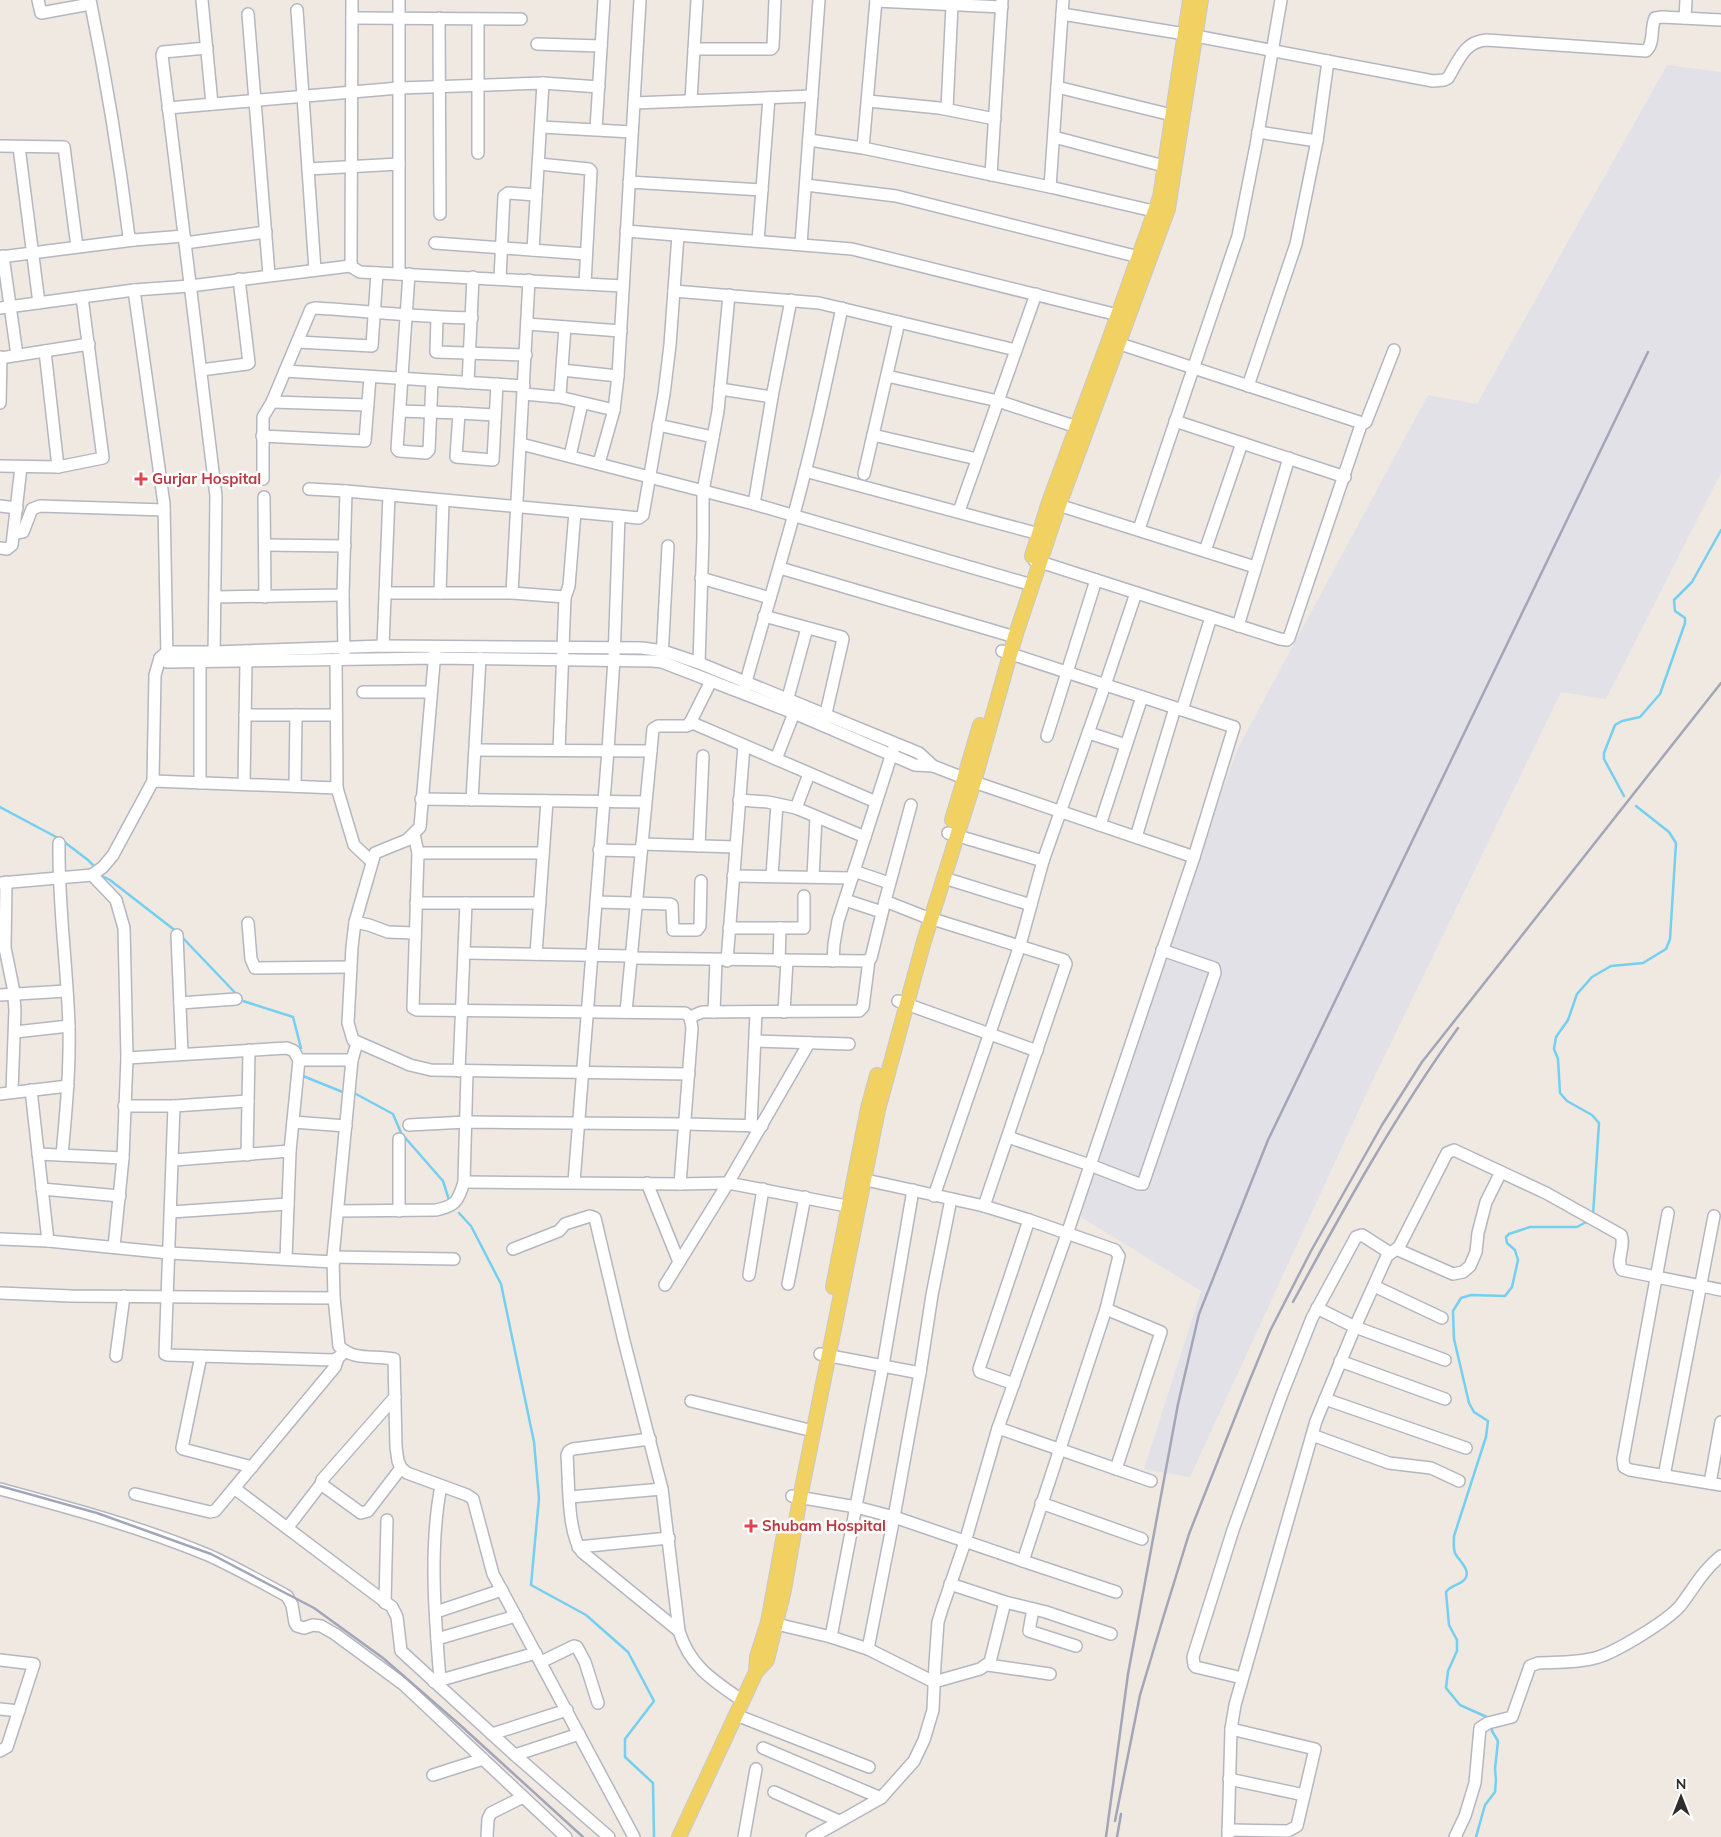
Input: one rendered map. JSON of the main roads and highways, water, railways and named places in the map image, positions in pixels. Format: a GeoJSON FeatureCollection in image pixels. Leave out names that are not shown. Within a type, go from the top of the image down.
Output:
{"type":"FeatureCollection","features":[{"type":"Feature","properties":{"kind":"main road"},"geometry":{"type":"LineString","coordinates":[[1114,342],[1118,315],[1139,257],[1170,198],[1190,35],[1190,0]]}},
{"type":"Feature","properties":{"kind":"main road"},"geometry":{"type":"LineString","coordinates":[[679,1837],[756,1672],[758,1657],[772,1623],[860,1179],[868,1108],[902,1003],[1006,652],[1035,561],[1054,504],[1161,213],[1160,197],[1172,115],[1190,35],[1201,0]]}},
{"type":"Feature","properties":{"kind":"main road"},"geometry":{"type":"LineString","coordinates":[[1035,561],[1039,534],[1054,504]]}},
{"type":"Feature","properties":{"kind":"main road"},"geometry":{"type":"LineString","coordinates":[[927,917],[944,878],[953,834]]}},
{"type":"Feature","properties":{"kind":"main road"},"geometry":{"type":"LineString","coordinates":[[796,1497],[805,1428],[825,1354]]}},
{"type":"Feature","properties":{"kind":"waterway"},"geometry":{"type":"LineString","coordinates":[[1624,796],[1604,759],[1604,753],[1615,725],[1622,721],[1640,717],[1660,694],[1685,623],[1685,618],[1675,611],[1674,600],[1692,582],[1721,530]]}},
{"type":"Feature","properties":{"kind":"waterway"},"geometry":{"type":"LineString","coordinates":[[1593,1215],[1599,1123],[1592,1115],[1567,1101],[1560,1093],[1558,1059],[1554,1049],[1556,1037],[1568,1020],[1577,994],[1592,977],[1611,966],[1643,963],[1666,949],[1670,939],[1676,843],[1669,832],[1636,806]]}},
{"type":"Feature","properties":{"kind":"waterway"},"geometry":{"type":"LineString","coordinates":[[0,807],[58,838]]}},
{"type":"Feature","properties":{"kind":"waterway"},"geometry":{"type":"LineString","coordinates":[[63,841],[95,867]]}},
{"type":"Feature","properties":{"kind":"waterway"},"geometry":{"type":"LineString","coordinates":[[102,876],[110,880],[177,932]]}},
{"type":"Feature","properties":{"kind":"waterway"},"geometry":{"type":"LineString","coordinates":[[181,936],[243,1001],[293,1017],[301,1048]]}},
{"type":"Feature","properties":{"kind":"waterway"},"geometry":{"type":"LineString","coordinates":[[303,1072],[303,1076],[345,1093]]}},
{"type":"Feature","properties":{"kind":"waterway"},"geometry":{"type":"LineString","coordinates":[[356,1094],[393,1114],[401,1133],[443,1181],[449,1200]]}},
{"type":"Feature","properties":{"kind":"waterway"},"geometry":{"type":"LineString","coordinates":[[459,1213],[471,1226],[501,1284],[534,1442],[539,1498],[531,1585],[586,1615],[628,1652],[654,1701],[625,1739],[625,1757],[653,1783],[654,1837]]}},
{"type":"Feature","properties":{"kind":"waterway"},"geometry":{"type":"LineString","coordinates":[[1489,1718],[1460,1705],[1446,1688],[1448,1671],[1457,1651],[1457,1640],[1449,1625],[1446,1592],[1463,1581],[1467,1574],[1455,1553],[1454,1536],[1486,1437],[1488,1421],[1474,1412],[1469,1403],[1454,1339],[1453,1311],[1461,1298],[1471,1295],[1505,1296],[1512,1287],[1518,1260],[1515,1250],[1507,1243],[1506,1237],[1509,1234],[1530,1227],[1577,1227],[1588,1221]]}},
{"type":"Feature","properties":{"kind":"waterway"},"geometry":{"type":"LineString","coordinates":[[1476,1837],[1485,1805],[1495,1792],[1498,1741],[1492,1731],[1492,1727]]}},
{"type":"Feature","properties":{"kind":"railway"},"geometry":{"type":"LineString","coordinates":[[1106,1837],[1128,1674],[1178,1404],[1199,1314],[1268,1140],[1648,352]]}},
{"type":"Feature","properties":{"kind":"railway"},"geometry":{"type":"LineString","coordinates":[[1115,1821],[1140,1695],[1189,1534],[1270,1331],[1311,1251],[1382,1125],[1422,1062],[1721,683]]}},
{"type":"Feature","properties":{"kind":"railway"},"geometry":{"type":"LineString","coordinates":[[1293,1302],[1351,1197],[1392,1128],[1458,1028]]}},
{"type":"Feature","properties":{"kind":"railway"},"geometry":{"type":"LineString","coordinates":[[0,1486],[97,1513],[211,1554],[314,1608],[383,1658],[583,1837]]}},
{"type":"Feature","properties":{"kind":"railway"},"geometry":{"type":"LineString","coordinates":[[1117,1837],[1121,1814]]}},
{"type":"Feature","properties":{"kind":"place","name":"Gurjar Hospital"},"geometry":{"type":"Point","coordinates":[141,479]}},
{"type":"Feature","properties":{"kind":"place","name":"Shubam Hospital"},"geometry":{"type":"Point","coordinates":[751,1526]}}]}
